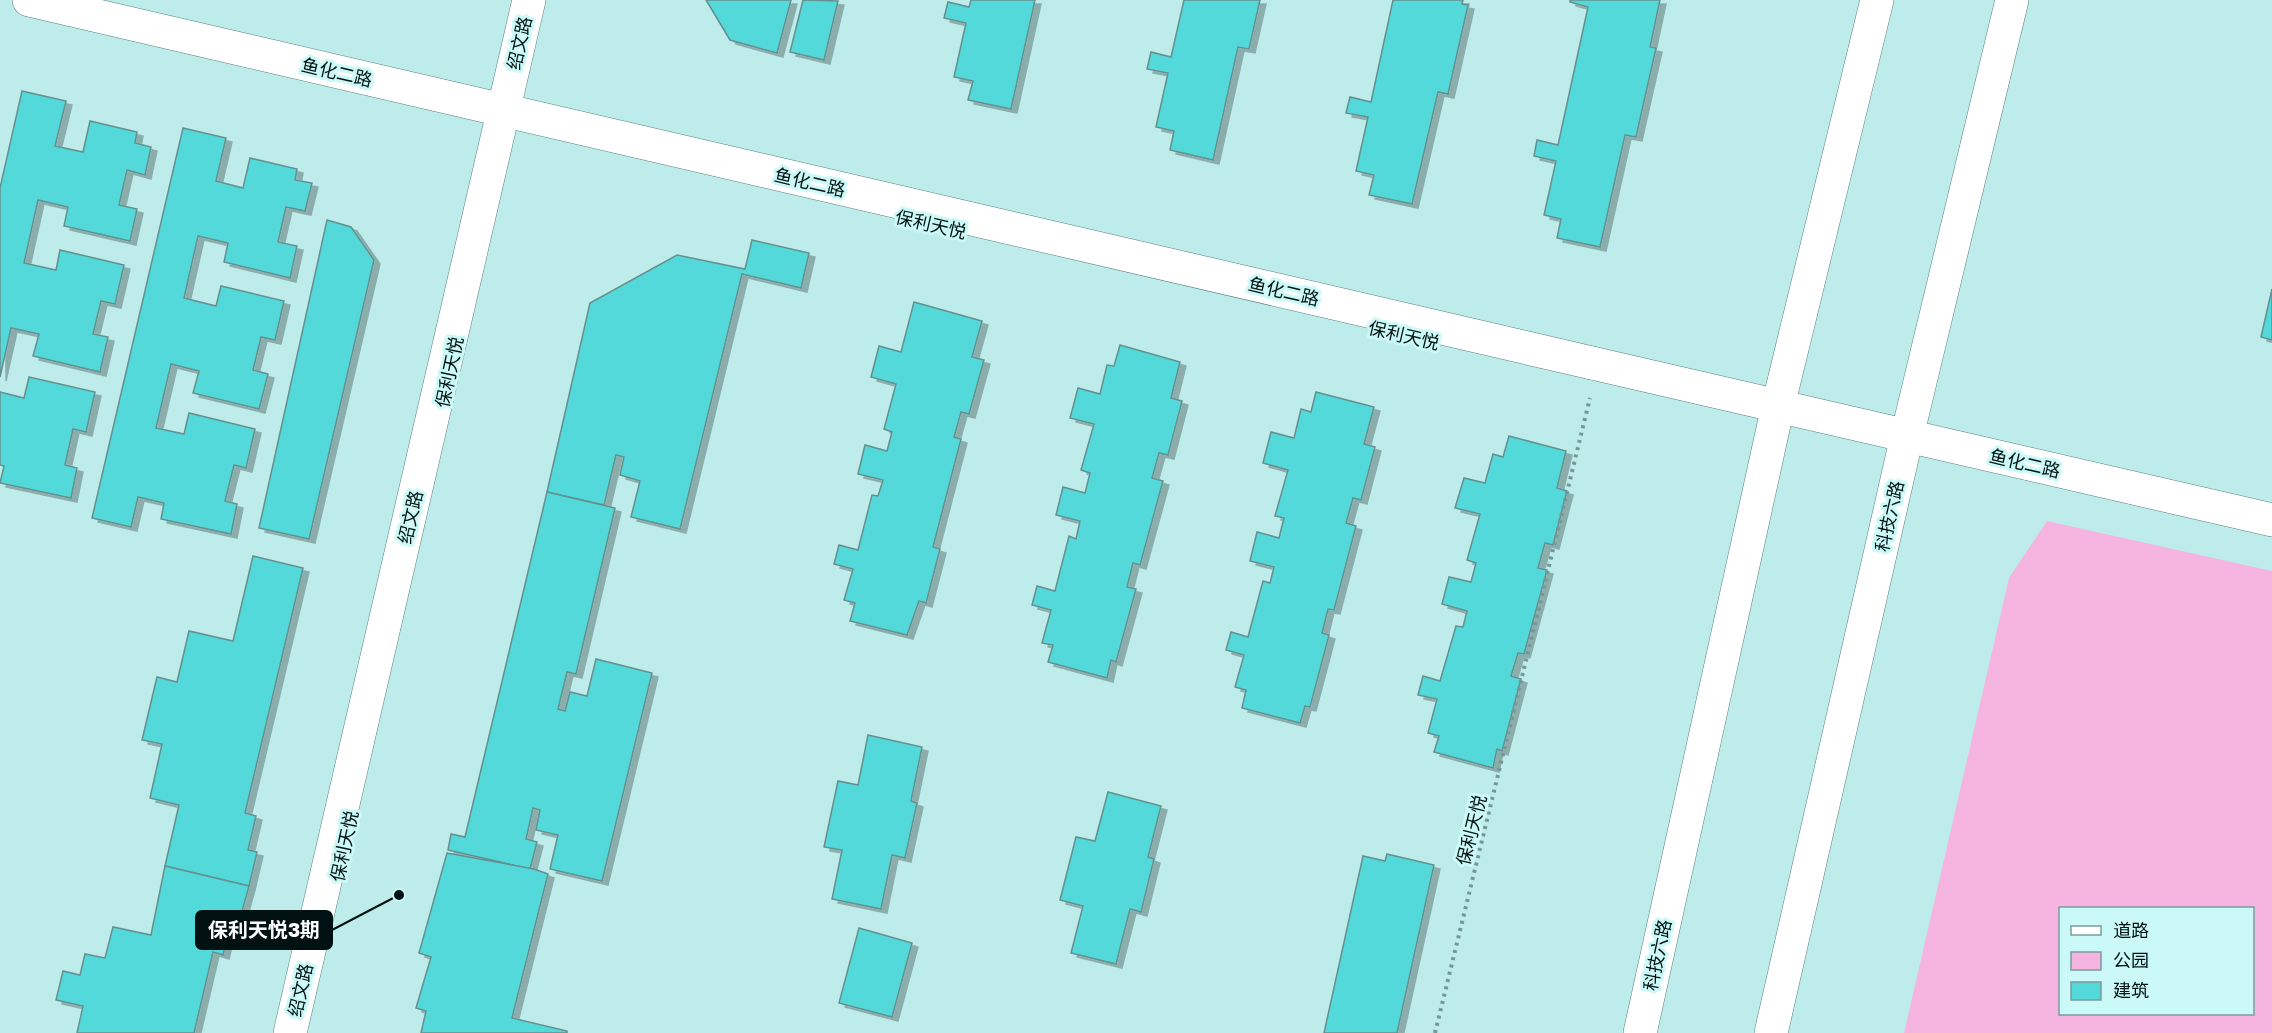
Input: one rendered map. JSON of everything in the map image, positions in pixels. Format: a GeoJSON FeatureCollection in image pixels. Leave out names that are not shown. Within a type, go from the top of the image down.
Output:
{"type":"FeatureCollection","features":[{"type":"Feature","properties":{"kind":"street","name":"鱼化二路"},"geometry":{"type":"LineString","coordinates":[[29,0],[503,110],[1592,378],[1779,406],[2272,520]]}},
{"type":"Feature","properties":{"kind":"street","name":"绍文路"},"geometry":{"type":"LineString","coordinates":[[290,1033],[529,0]]}},
{"type":"Feature","properties":{"kind":"street","name":"科技六路"},"geometry":{"type":"LineString","coordinates":[[1640,1033],[1779,406],[1877,0]]}},
{"type":"Feature","properties":{"kind":"street","name":"科技六路"},"geometry":{"type":"LineString","coordinates":[[1771,1033],[1907,436],[2012,0]]}},
{"type":"Feature","properties":{"kind":"path","name":"保利天悦"},"geometry":{"type":"LineString","coordinates":[[1435,1033],[1592,378]]}},
{"type":"Feature","properties":{"kind":"green space"},"geometry":{"type":"Polygon","coordinates":[[[2047,521],[2272,571],[2272,1033],[1904,1033],[2009,578],[2047,521]]]}},
{"type":"Feature","properties":{"kind":"building"},"geometry":{"type":"Polygon","coordinates":[[[706,0],[791,0],[777,53],[730,40],[706,0]]]}},
{"type":"Feature","properties":{"kind":"building"},"geometry":{"type":"Polygon","coordinates":[[[803,0],[838,1],[824,60],[790,52],[803,0]]]}},
{"type":"Feature","properties":{"kind":"building"},"geometry":{"type":"Polygon","coordinates":[[[971,0],[1035,0],[1011,109],[968,100],[973,81],[954,77],[966,23],[944,18],[948,2],[969,7],[971,0]]]}},
{"type":"Feature","properties":{"kind":"building"},"geometry":{"type":"Polygon","coordinates":[[[1184,0],[1260,0],[1249,49],[1238,47],[1213,160],[1170,150],[1174,131],[1156,127],[1168,73],[1147,69],[1151,52],[1171,57],[1184,0]]]}},
{"type":"Feature","properties":{"kind":"building"},"geometry":{"type":"Polygon","coordinates":[[[1393,0],[1463,0],[1462,4],[1468,5],[1448,94],[1438,92],[1412,204],[1369,195],[1374,175],[1356,171],[1368,117],[1346,113],[1350,97],[1371,102],[1393,0]]]}},
{"type":"Feature","properties":{"kind":"building"},"geometry":{"type":"Polygon","coordinates":[[[1570,0],[1660,0],[1650,47],[1656,48],[1636,137],[1625,135],[1600,247],[1557,238],[1561,219],[1544,215],[1556,161],[1534,156],[1537,140],[1558,145],[1588,7],[1570,2],[1570,0]]]}},
{"type":"Feature","properties":{"kind":"building"},"geometry":{"type":"Polygon","coordinates":[[[22,91],[66,101],[55,146],[83,152],[90,121],[137,132],[135,143],[151,147],[145,175],[127,170],[119,205],[137,209],[130,241],[64,226],[68,207],[38,200],[24,263],[56,270],[60,250],[124,265],[115,304],[101,301],[93,334],[108,337],[100,372],[33,356],[39,334],[11,328],[0,377],[0,188],[22,91]]]}},
{"type":"Feature","properties":{"kind":"building"},"geometry":{"type":"Polygon","coordinates":[[[183,128],[226,138],[216,181],[243,188],[250,158],[297,169],[295,180],[312,183],[305,211],[286,207],[278,242],[297,246],[290,278],[224,262],[228,243],[198,236],[184,298],[216,306],[221,286],[284,301],[275,340],[261,337],[253,370],[268,374],[259,409],[193,393],[199,371],[171,364],[156,428],[184,434],[189,413],[255,429],[246,468],[234,465],[225,501],[237,504],[231,534],[161,519],[164,503],[138,497],[131,527],[92,518],[183,128]]]}},
{"type":"Feature","properties":{"kind":"building"},"geometry":{"type":"Polygon","coordinates":[[[327,220],[351,227],[374,260],[309,539],[259,528],[327,220]]]}},
{"type":"Feature","properties":{"kind":"building"},"geometry":{"type":"Polygon","coordinates":[[[752,240],[809,253],[801,288],[742,274],[680,529],[631,517],[640,481],[620,475],[624,457],[616,455],[604,505],[547,492],[590,303],[677,255],[745,269],[752,240]]]}},
{"type":"Feature","properties":{"kind":"building"},"geometry":{"type":"Polygon","coordinates":[[[2272,289],[2272,340],[2261,337],[2272,289]]]}},
{"type":"Feature","properties":{"kind":"building"},"geometry":{"type":"Polygon","coordinates":[[[914,302],[982,321],[972,357],[984,360],[969,414],[961,412],[954,437],[961,439],[933,547],[940,549],[926,603],[919,601],[907,635],[850,621],[855,603],[844,600],[853,569],[834,564],[839,545],[858,550],[872,495],[878,496],[883,480],[858,474],[865,445],[887,451],[892,432],[884,429],[896,384],[871,377],[879,346],[901,352],[914,302]]]}},
{"type":"Feature","properties":{"kind":"building"},"geometry":{"type":"Polygon","coordinates":[[[1120,345],[1180,362],[1171,398],[1182,401],[1168,455],[1159,453],[1152,478],[1163,481],[1140,565],[1133,563],[1127,587],[1136,589],[1116,662],[1111,660],[1107,678],[1048,662],[1053,645],[1042,643],[1051,610],[1032,605],[1037,586],[1055,591],[1069,536],[1076,539],[1080,521],[1056,515],[1063,487],[1085,493],[1090,473],[1081,470],[1094,424],[1070,418],[1078,388],[1100,394],[1107,365],[1114,366],[1120,345]]]}},
{"type":"Feature","properties":{"kind":"building"},"geometry":{"type":"Polygon","coordinates":[[[29,377],[95,392],[86,432],[73,429],[65,465],[77,468],[71,498],[0,483],[4,466],[0,465],[0,392],[24,398],[29,377]]]}},
{"type":"Feature","properties":{"kind":"building"},"geometry":{"type":"Polygon","coordinates":[[[1316,392],[1374,407],[1364,444],[1375,447],[1361,500],[1353,498],[1346,523],[1356,526],[1334,610],[1328,609],[1322,633],[1329,635],[1310,707],[1305,706],[1300,723],[1242,708],[1246,690],[1235,687],[1244,655],[1226,650],[1231,632],[1248,637],[1263,581],[1270,583],[1274,567],[1250,561],[1257,532],[1279,538],[1284,518],[1275,516],[1288,470],[1263,463],[1271,432],[1294,438],[1301,409],[1311,412],[1316,392]]]}},
{"type":"Feature","properties":{"kind":"building"},"geometry":{"type":"Polygon","coordinates":[[[1509,436],[1566,451],[1557,488],[1567,491],[1553,545],[1545,543],[1538,568],[1547,570],[1524,654],[1518,653],[1511,676],[1521,679],[1502,751],[1497,749],[1493,768],[1434,752],[1439,736],[1428,733],[1437,699],[1418,695],[1423,676],[1440,681],[1456,626],[1463,627],[1467,611],[1442,604],[1449,577],[1471,582],[1476,563],[1467,560],[1480,514],[1455,508],[1464,478],[1485,483],[1493,454],[1503,457],[1509,436]]]}},
{"type":"Feature","properties":{"kind":"building"},"geometry":{"type":"Polygon","coordinates":[[[547,492],[615,508],[576,674],[567,672],[558,709],[565,711],[570,692],[587,696],[596,659],[652,673],[602,881],[550,869],[558,835],[536,830],[540,810],[533,808],[526,839],[537,842],[530,869],[448,850],[451,834],[465,837],[547,492]]]}},
{"type":"Feature","properties":{"kind":"building"},"geometry":{"type":"Polygon","coordinates":[[[253,556],[303,568],[245,813],[256,816],[248,850],[257,852],[249,886],[165,866],[179,805],[150,798],[162,744],[142,740],[157,677],[177,682],[189,631],[233,641],[253,556]]]}},
{"type":"Feature","properties":{"kind":"building"},"geometry":{"type":"Polygon","coordinates":[[[868,735],[922,747],[911,801],[917,803],[905,858],[892,855],[881,909],[832,899],[842,850],[824,847],[838,781],[858,785],[868,735]]]}},
{"type":"Feature","properties":{"kind":"building"},"geometry":{"type":"Polygon","coordinates":[[[1108,792],[1161,806],[1148,857],[1154,859],[1141,912],[1130,909],[1116,964],[1071,953],[1083,906],[1060,900],[1076,837],[1095,841],[1108,792]]]}},
{"type":"Feature","properties":{"kind":"building"},"geometry":{"type":"Polygon","coordinates":[[[447,853],[534,869],[548,874],[512,1018],[567,1031],[567,1033],[421,1033],[426,1011],[416,1008],[431,957],[419,953],[447,853]]]}},
{"type":"Feature","properties":{"kind":"building"},"geometry":{"type":"Polygon","coordinates":[[[1387,854],[1434,865],[1397,1033],[1324,1033],[1363,856],[1385,861],[1387,854]]]}},
{"type":"Feature","properties":{"kind":"building"},"geometry":{"type":"Polygon","coordinates":[[[165,866],[249,886],[241,915],[233,914],[223,955],[213,952],[194,1033],[77,1033],[83,1006],[56,1000],[63,971],[80,975],[85,954],[105,958],[113,927],[151,935],[165,866]]]}},
{"type":"Feature","properties":{"kind":"building"},"geometry":{"type":"Polygon","coordinates":[[[859,928],[912,943],[892,1017],[839,1003],[859,928]]]}},
{"type":"Feature","properties":{"kind":"place","name":"保利天悦3期"},"geometry":{"type":"Point","coordinates":[399,895]}}]}
